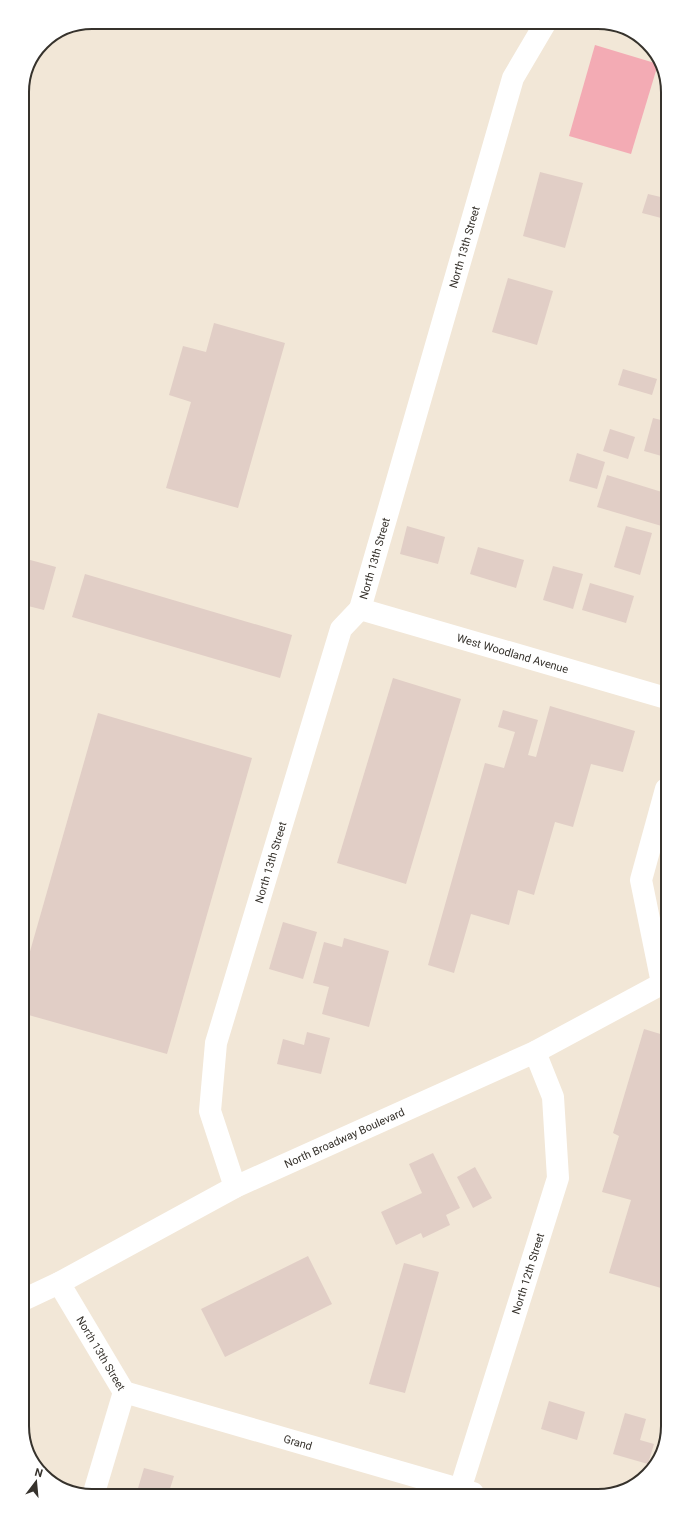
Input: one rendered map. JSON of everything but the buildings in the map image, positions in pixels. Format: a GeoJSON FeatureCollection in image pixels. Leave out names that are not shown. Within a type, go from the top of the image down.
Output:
{"type":"FeatureCollection","features":[{"type":"Feature","properties":{"kind":"street","name":"North 13th Street"},"geometry":{"type":"LineString","coordinates":[[235,1187],[210,1111],[216,1043],[341,628],[360,609],[513,78],[542,29]]}},
{"type":"Feature","properties":{"kind":"street","name":"West Woodland Avenue"},"geometry":{"type":"LineString","coordinates":[[360,609],[661,697]]}},
{"type":"Feature","properties":{"kind":"street"},"geometry":{"type":"LineString","coordinates":[[661,807],[641,880],[661,969]]}},
{"type":"Feature","properties":{"kind":"street","name":"North Broadway Boulevard"},"geometry":{"type":"LineString","coordinates":[[29,1297],[59,1283],[235,1187],[535,1052],[661,984]]}},
{"type":"Feature","properties":{"kind":"street","name":"North 12th Street"},"geometry":{"type":"LineString","coordinates":[[465,1489],[558,1178],[553,1097],[535,1052]]}},
{"type":"Feature","properties":{"kind":"street","name":"North 13th Street"},"geometry":{"type":"LineString","coordinates":[[59,1283],[124,1392],[95,1489]]}},
{"type":"Feature","properties":{"kind":"street","name":"Grand"},"geometry":{"type":"LineString","coordinates":[[124,1392],[454,1489]]}},
{"type":"Feature","properties":{"kind":"shaded area"},"geometry":{"type":"Polygon","coordinates":[[[595,45],[653,63],[656,69],[631,154],[569,136],[595,45]]]}}]}
